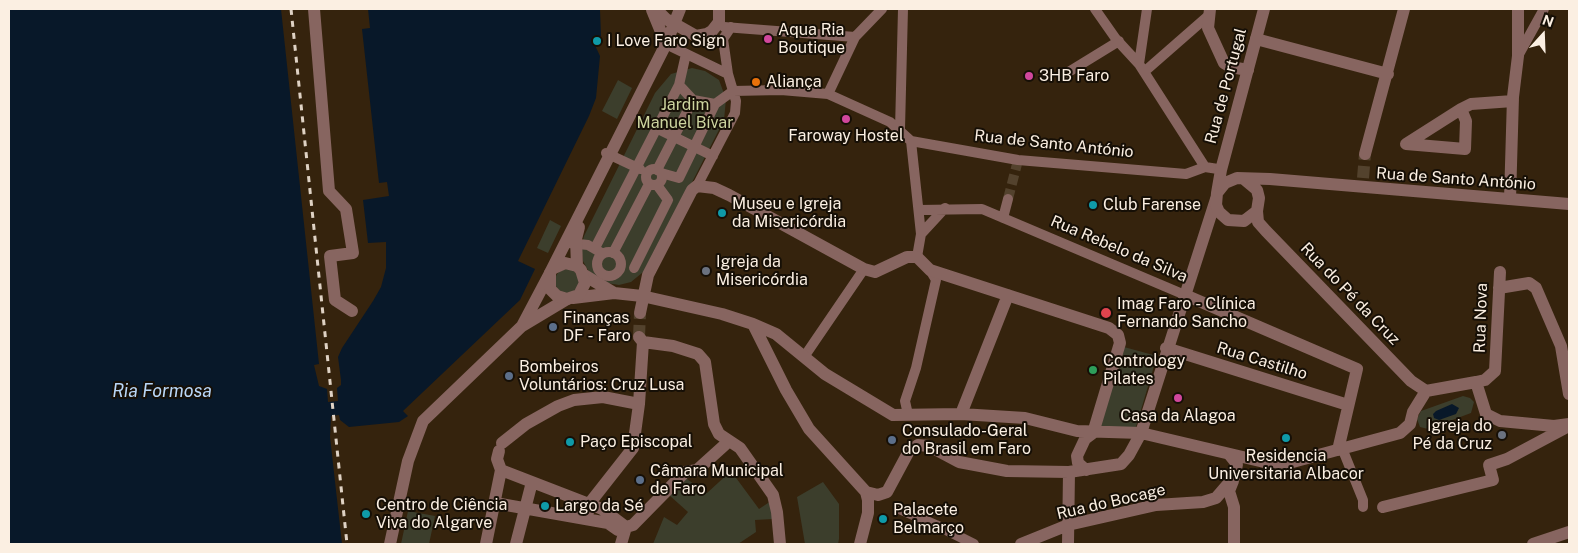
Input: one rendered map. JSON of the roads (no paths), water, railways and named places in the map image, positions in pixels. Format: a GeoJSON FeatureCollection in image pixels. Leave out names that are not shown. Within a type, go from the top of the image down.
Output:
{"type":"FeatureCollection","features":[{"type":"Feature","properties":{"kind":"street"},"geometry":{"type":"LineString","coordinates":[[314,9],[329,191],[346,209],[353,253],[330,256],[335,300],[352,310]]}},
{"type":"Feature","properties":{"kind":"street"},"geometry":{"type":"LineString","coordinates":[[652,9],[669,46],[728,74]]}},
{"type":"Feature","properties":{"kind":"street"},"geometry":{"type":"LineString","coordinates":[[656,9],[680,28],[702,36],[707,34],[719,22],[719,9]]}},
{"type":"Feature","properties":{"kind":"street"},"geometry":{"type":"LineString","coordinates":[[522,326],[552,270],[571,243],[608,154],[680,28],[680,9]]}},
{"type":"Feature","properties":{"kind":"street"},"geometry":{"type":"LineString","coordinates":[[828,94],[855,38],[882,9]]}},
{"type":"Feature","properties":{"kind":"street"},"geometry":{"type":"LineString","coordinates":[[900,129],[903,9]]}},
{"type":"Feature","properties":{"kind":"street"},"geometry":{"type":"LineString","coordinates":[[1095,9],[1141,68],[1205,167],[1219,171]]}},
{"type":"Feature","properties":{"kind":"street"},"geometry":{"type":"LineString","coordinates":[[1141,68],[1147,9]]}},
{"type":"Feature","properties":{"kind":"street","name":"Rua de Portugal"},"geometry":{"type":"LineString","coordinates":[[1133,446],[1141,434],[1166,348],[1216,196],[1219,171],[1264,9]]}},
{"type":"Feature","properties":{"kind":"street"},"geometry":{"type":"LineString","coordinates":[[1366,154],[1404,9]]}},
{"type":"Feature","properties":{"kind":"street"},"geometry":{"type":"LineString","coordinates":[[1510,200],[1513,101],[1518,56],[1518,9]]}},
{"type":"Feature","properties":{"kind":"street"},"geometry":{"type":"LineString","coordinates":[[1518,56],[1544,9]]}},
{"type":"Feature","properties":{"kind":"street"},"geometry":{"type":"LineString","coordinates":[[1141,68],[1209,13]]}},
{"type":"Feature","properties":{"kind":"street"},"geometry":{"type":"LineString","coordinates":[[1209,13],[1208,28],[1224,62],[1231,67],[1248,70]]}},
{"type":"Feature","properties":{"kind":"street"},"geometry":{"type":"LineString","coordinates":[[716,26],[855,38]]}},
{"type":"Feature","properties":{"kind":"street"},"geometry":{"type":"LineString","coordinates":[[640,313],[642,296],[648,275],[692,190],[698,186],[735,113],[736,101],[728,74],[723,39],[731,27]]}},
{"type":"Feature","properties":{"kind":"street"},"geometry":{"type":"LineString","coordinates":[[1256,39],[1388,74]]}},
{"type":"Feature","properties":{"kind":"street"},"geometry":{"type":"LineString","coordinates":[[1062,76],[1119,42]]}},
{"type":"Feature","properties":{"kind":"street"},"geometry":{"type":"LineString","coordinates":[[571,243],[588,244],[598,251],[614,253],[620,258],[621,265],[615,274],[604,274],[598,265],[598,251],[635,166],[679,85],[686,54]]}},
{"type":"Feature","properties":{"kind":"street"},"geometry":{"type":"LineString","coordinates":[[679,85],[693,100],[714,104]]}},
{"type":"Feature","properties":{"kind":"street"},"geometry":{"type":"LineString","coordinates":[[608,154],[635,166],[678,178],[714,104],[733,91],[781,90],[828,94],[867,110],[900,129],[911,141],[921,234],[917,257]]}},
{"type":"Feature","properties":{"kind":"street"},"geometry":{"type":"LineString","coordinates":[[634,268],[668,200],[646,177],[655,172],[693,100]]}},
{"type":"Feature","properties":{"kind":"street"},"geometry":{"type":"LineString","coordinates":[[1460,109],[1466,121],[1465,149],[1406,144],[1460,109],[1471,104],[1513,101]]}},
{"type":"Feature","properties":{"kind":"street"},"geometry":{"type":"LineString","coordinates":[[656,128],[713,156]]}},
{"type":"Feature","properties":{"kind":"street","name":"Rua de Santo António"},"geometry":{"type":"LineString","coordinates":[[911,141],[1018,162],[1186,174],[1205,167]]}},
{"type":"Feature","properties":{"kind":"street"},"geometry":{"type":"LineString","coordinates":[[614,253],[653,184],[662,179],[655,172]]}},
{"type":"Feature","properties":{"kind":"street"},"geometry":{"type":"LineString","coordinates":[[1238,178],[1245,180],[1257,190],[1259,198],[1257,212],[1244,221],[1228,220],[1219,212],[1216,196],[1225,182],[1238,178]]}},
{"type":"Feature","properties":{"kind":"street","name":"Rua de Santo António"},"geometry":{"type":"LineString","coordinates":[[1245,180],[1270,179],[1293,182],[1362,183],[1510,200],[1569,204]]}},
{"type":"Feature","properties":{"kind":"street"},"geometry":{"type":"LineString","coordinates":[[1259,198],[1272,188],[1293,182]]}},
{"type":"Feature","properties":{"kind":"street"},"geometry":{"type":"LineString","coordinates":[[698,186],[714,188],[729,195],[864,269],[875,272],[885,270],[907,257],[917,257],[930,270],[936,280],[916,368],[905,401],[907,410]]}},
{"type":"Feature","properties":{"kind":"street"},"geometry":{"type":"LineString","coordinates":[[1556,202],[1569,197]]}},
{"type":"Feature","properties":{"kind":"street"},"geometry":{"type":"LineString","coordinates":[[1003,218],[1008,199]]}},
{"type":"Feature","properties":{"kind":"street"},"geometry":{"type":"LineString","coordinates":[[921,234],[945,208]]}},
{"type":"Feature","properties":{"kind":"street","name":"Rua Rebelo da Silva"},"geometry":{"type":"LineString","coordinates":[[919,210],[945,208],[982,209],[1357,369],[1348,405]]}},
{"type":"Feature","properties":{"kind":"street","name":"Rua do Pé da Cruz"},"geometry":{"type":"LineString","coordinates":[[1257,212],[1258,222],[1266,231],[1411,381],[1426,391]]}},
{"type":"Feature","properties":{"kind":"street"},"geometry":{"type":"LineString","coordinates":[[390,544],[408,461],[423,421],[522,326],[570,299],[583,289],[580,270],[571,243]]}},
{"type":"Feature","properties":{"kind":"street"},"geometry":{"type":"LineString","coordinates":[[614,293],[580,270],[565,263],[552,270],[548,283],[553,293],[570,299],[614,293],[642,296],[722,314],[753,324],[776,334],[825,374],[893,415],[961,414],[1025,418],[1077,431],[1141,434],[1264,462],[1289,462],[1400,432],[1410,424],[1413,412],[1426,391],[1476,382],[1486,414],[1500,421],[1554,426],[1569,425]]}},
{"type":"Feature","properties":{"kind":"street"},"geometry":{"type":"LineString","coordinates":[[621,265],[634,268],[648,275]]}},
{"type":"Feature","properties":{"kind":"street"},"geometry":{"type":"LineString","coordinates":[[804,357],[864,269]]}},
{"type":"Feature","properties":{"kind":"street"},"geometry":{"type":"LineString","coordinates":[[930,270],[1109,328],[1118,335],[1120,343],[1093,433],[1085,439],[1078,456],[1078,464],[1086,470]]}},
{"type":"Feature","properties":{"kind":"street","name":"Rua Nova"},"geometry":{"type":"LineString","coordinates":[[1476,382],[1485,380],[1495,372],[1500,272]]}},
{"type":"Feature","properties":{"kind":"street"},"geometry":{"type":"LineString","coordinates":[[1499,288],[1529,283],[1536,288],[1561,346],[1569,394]]}},
{"type":"Feature","properties":{"kind":"street"},"geometry":{"type":"LineString","coordinates":[[961,414],[1008,296]]}},
{"type":"Feature","properties":{"kind":"street"},"geometry":{"type":"LineString","coordinates":[[753,324],[786,390],[809,428],[866,492],[868,513],[860,544]]}},
{"type":"Feature","properties":{"kind":"street"},"geometry":{"type":"LineString","coordinates":[[760,338],[761,332],[764,330],[776,334]]}},
{"type":"Feature","properties":{"kind":"street"},"geometry":{"type":"LineString","coordinates":[[587,519],[589,504],[633,448],[639,404],[641,340],[673,346],[698,354],[704,362],[714,424],[718,434],[740,448],[773,495],[777,512],[780,544]]}},
{"type":"Feature","properties":{"kind":"street","name":"Rua Castilho"},"geometry":{"type":"LineString","coordinates":[[1166,348],[1348,405]]}},
{"type":"Feature","properties":{"kind":"street"},"geometry":{"type":"LineString","coordinates":[[486,544],[501,470],[497,459],[501,447],[526,424],[558,406],[574,400],[603,397],[639,404]]}},
{"type":"Feature","properties":{"kind":"street"},"geometry":{"type":"LineString","coordinates":[[1348,405],[1340,449],[1363,500],[1363,507]]}},
{"type":"Feature","properties":{"kind":"street"},"geometry":{"type":"LineString","coordinates":[[1383,507],[1493,480],[1489,465],[1506,459],[1569,425]]}},
{"type":"Feature","properties":{"kind":"street"},"geometry":{"type":"LineString","coordinates":[[866,492],[878,495],[887,492],[908,451],[918,445],[930,446],[959,462],[1007,471],[1069,472],[1121,464],[1129,455],[1133,446],[1130,438],[1122,433]]}},
{"type":"Feature","properties":{"kind":"street"},"geometry":{"type":"LineString","coordinates":[[624,535],[685,472],[697,470],[728,442]]}},
{"type":"Feature","properties":{"kind":"street"},"geometry":{"type":"LineString","coordinates":[[1229,454],[1237,464],[1229,491],[1234,507],[1234,544]]}},
{"type":"Feature","properties":{"kind":"street"},"geometry":{"type":"LineString","coordinates":[[501,470],[602,509],[624,535]]}},
{"type":"Feature","properties":{"kind":"street"},"geometry":{"type":"LineString","coordinates":[[1068,544],[1069,472]]}},
{"type":"Feature","properties":{"kind":"street","name":"Rua do Bocage"},"geometry":{"type":"LineString","coordinates":[[1020,544],[1068,526],[1156,505],[1203,502],[1216,498],[1235,476]]}},
{"type":"Feature","properties":{"kind":"street"},"geometry":{"type":"LineString","coordinates":[[516,544],[532,482]]}},
{"type":"Feature","properties":{"kind":"street"},"geometry":{"type":"LineString","coordinates":[[494,503],[524,510],[608,523],[624,535]]}},
{"type":"Feature","properties":{"kind":"street"},"geometry":{"type":"LineString","coordinates":[[899,509],[974,544]]}},
{"type":"Feature","properties":{"kind":"street"},"geometry":{"type":"LineString","coordinates":[[1533,544],[1569,532]]}},
{"type":"Feature","properties":{"kind":"water","name":"Ria Formosa"},"geometry":{"type":"Polygon","coordinates":[[[9,9],[281,9],[319,364],[314,365],[319,386],[327,389],[328,402],[338,401],[337,388],[341,385],[341,380],[338,357],[381,287],[386,268],[386,242],[368,243],[363,200],[389,196],[387,182],[379,183],[362,29],[370,28],[368,9],[600,10],[601,36],[592,39],[600,56],[596,98],[518,261],[535,269],[520,300],[403,411],[408,416],[399,422],[349,427],[340,420],[339,415],[331,416],[330,437],[342,544],[9,544],[9,9]]]}},
{"type":"Feature","properties":{"kind":"water"},"geometry":{"type":"Polygon","coordinates":[[[1452,404],[1459,408],[1456,414],[1439,420],[1434,418],[1433,414],[1436,411],[1452,404]]]}},
{"type":"Feature","properties":{"kind":"tunnel"},"geometry":{"type":"LineString","coordinates":[[1363,178],[1365,154]]}},
{"type":"Feature","properties":{"kind":"tunnel"},"geometry":{"type":"LineString","coordinates":[[1008,199],[1017,164]]}},
{"type":"Feature","properties":{"kind":"tunnel"},"geometry":{"type":"LineString","coordinates":[[639,337],[640,313]]}},
{"type":"Feature","properties":{"kind":"railway"},"geometry":{"type":"LineString","coordinates":[[291,9],[347,544]]}},
{"type":"Feature","properties":{"kind":"place","name":"Aqua Ria Boutique"},"geometry":{"type":"Point","coordinates":[768,39]}},
{"type":"Feature","properties":{"kind":"place","name":"I Love Faro Sign"},"geometry":{"type":"Point","coordinates":[597,41]}},
{"type":"Feature","properties":{"kind":"place","name":"3HB Faro"},"geometry":{"type":"Point","coordinates":[1029,76]}},
{"type":"Feature","properties":{"kind":"place","name":"Aliança"},"geometry":{"type":"Point","coordinates":[756,82]}},
{"type":"Feature","properties":{"kind":"place","name":"Faroway Hostel"},"geometry":{"type":"Point","coordinates":[846,119]}},
{"type":"Feature","properties":{"kind":"place","name":"Club Farense"},"geometry":{"type":"Point","coordinates":[1093,205]}},
{"type":"Feature","properties":{"kind":"place","name":"Museu e Igreja da Misericórdia"},"geometry":{"type":"Point","coordinates":[722,213]}},
{"type":"Feature","properties":{"kind":"place","name":"Igreja da Misericórdia"},"geometry":{"type":"Point","coordinates":[706,271]}},
{"type":"Feature","properties":{"kind":"place","name":"Imag Faro - Clínica Fernando Sancho"},"geometry":{"type":"Point","coordinates":[1106,313]}},
{"type":"Feature","properties":{"kind":"place","name":"Finanças DF - Faro"},"geometry":{"type":"Point","coordinates":[553,327]}},
{"type":"Feature","properties":{"kind":"place","name":"Contrology Pilates"},"geometry":{"type":"Point","coordinates":[1093,370]}},
{"type":"Feature","properties":{"kind":"place","name":"Bombeiros Voluntários: Cruz Lusa"},"geometry":{"type":"Point","coordinates":[509,376]}},
{"type":"Feature","properties":{"kind":"place","name":"Casa da Alagoa"},"geometry":{"type":"Point","coordinates":[1178,398]}},
{"type":"Feature","properties":{"kind":"place","name":"Igreja do Pé da Cruz"},"geometry":{"type":"Point","coordinates":[1502,435]}},
{"type":"Feature","properties":{"kind":"place","name":"Residencia Universitaria Albacor"},"geometry":{"type":"Point","coordinates":[1286,438]}},
{"type":"Feature","properties":{"kind":"place","name":"Consulado-Geral do Brasil em Faro"},"geometry":{"type":"Point","coordinates":[892,440]}},
{"type":"Feature","properties":{"kind":"place","name":"Paço Episcopal"},"geometry":{"type":"Point","coordinates":[570,442]}},
{"type":"Feature","properties":{"kind":"place","name":"Câmara Municipal de Faro"},"geometry":{"type":"Point","coordinates":[640,480]}},
{"type":"Feature","properties":{"kind":"place","name":"Largo da Sé"},"geometry":{"type":"Point","coordinates":[545,506]}},
{"type":"Feature","properties":{"kind":"place","name":"Centro de Ciência Viva do Algarve"},"geometry":{"type":"Point","coordinates":[366,514]}},
{"type":"Feature","properties":{"kind":"place","name":"Palacete Belmarço"},"geometry":{"type":"Point","coordinates":[883,519]}},
{"type":"Feature","properties":{"kind":"park label","name":"Jardim Manuel Bívar"},"geometry":{"type":"Point","coordinates":[685,114]}}]}
